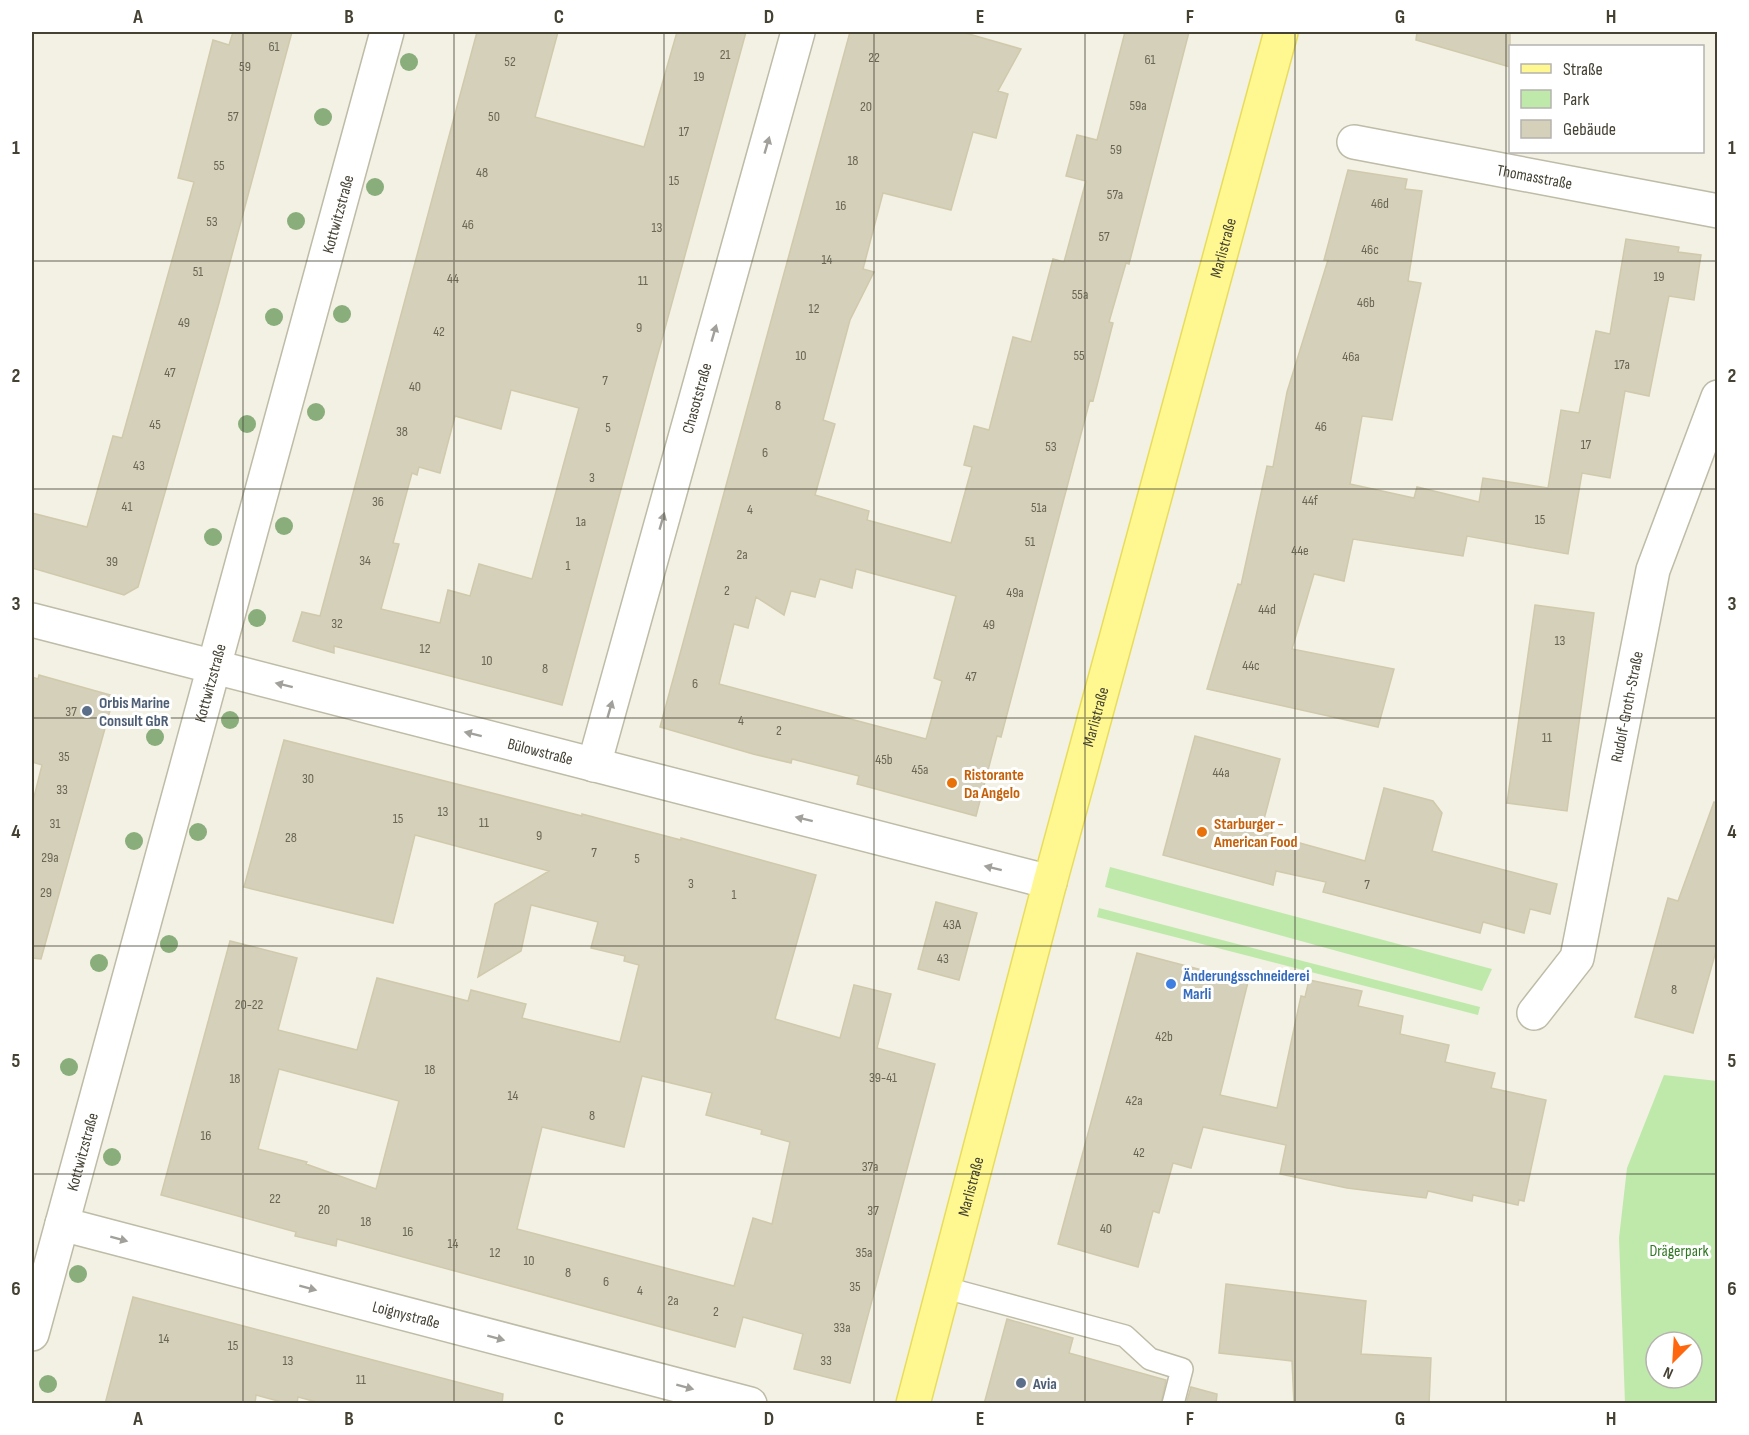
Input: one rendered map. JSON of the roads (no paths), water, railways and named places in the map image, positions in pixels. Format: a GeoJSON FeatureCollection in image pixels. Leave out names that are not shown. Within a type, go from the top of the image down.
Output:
{"type":"FeatureCollection","features":[{"type":"Feature","properties":{"kind":"main road","name":"Marlistraße"},"geometry":{"type":"LineString","coordinates":[[913,1404],[1050,882],[1281,32]]}},
{"type":"Feature","properties":{"kind":"street","name":"Kottwitzstraße"},"geometry":{"type":"LineString","coordinates":[[32,1334],[387,32]]}},
{"type":"Feature","properties":{"kind":"street","name":"Chasotstraße"},"geometry":{"type":"LineString","coordinates":[[594,765],[798,32]]}},
{"type":"Feature","properties":{"kind":"street","name":"Thomasstraße"},"geometry":{"type":"LineString","coordinates":[[1354,142],[1718,211]]}},
{"type":"Feature","properties":{"kind":"street","name":"Rudolf-Groth-Straße"},"geometry":{"type":"LineString","coordinates":[[1534,1013],[1577,958],[1653,570],[1718,397]]}},
{"type":"Feature","properties":{"kind":"street","name":"Bülowstraße"},"geometry":{"type":"LineString","coordinates":[[32,620],[1050,882]]}},
{"type":"Feature","properties":{"kind":"street","name":"Loignystraße"},"geometry":{"type":"LineString","coordinates":[[62,1224],[750,1404]]}},
{"type":"Feature","properties":{"kind":"lane"},"geometry":{"type":"LineString","coordinates":[[942,1287],[1125,1336],[1150,1359],[1182,1369],[1173,1404]]}},
{"type":"Feature","properties":{"kind":"place","name":"Orbis Marine Consult GbR"},"geometry":{"type":"Point","coordinates":[87,711]}},
{"type":"Feature","properties":{"kind":"place","name":"Ristorante Da Angelo"},"geometry":{"type":"Point","coordinates":[952,783]}},
{"type":"Feature","properties":{"kind":"place","name":"Starburger - American Food"},"geometry":{"type":"Point","coordinates":[1202,832]}},
{"type":"Feature","properties":{"kind":"place","name":"Änderungsschneiderei Marli"},"geometry":{"type":"Point","coordinates":[1171,984]}},
{"type":"Feature","properties":{"kind":"place","name":"Avia"},"geometry":{"type":"Point","coordinates":[1021,1383]}},
{"type":"Feature","properties":{"kind":"park label","name":"Drägerpark"},"geometry":{"type":"Point","coordinates":[1679,1250]}}]}
